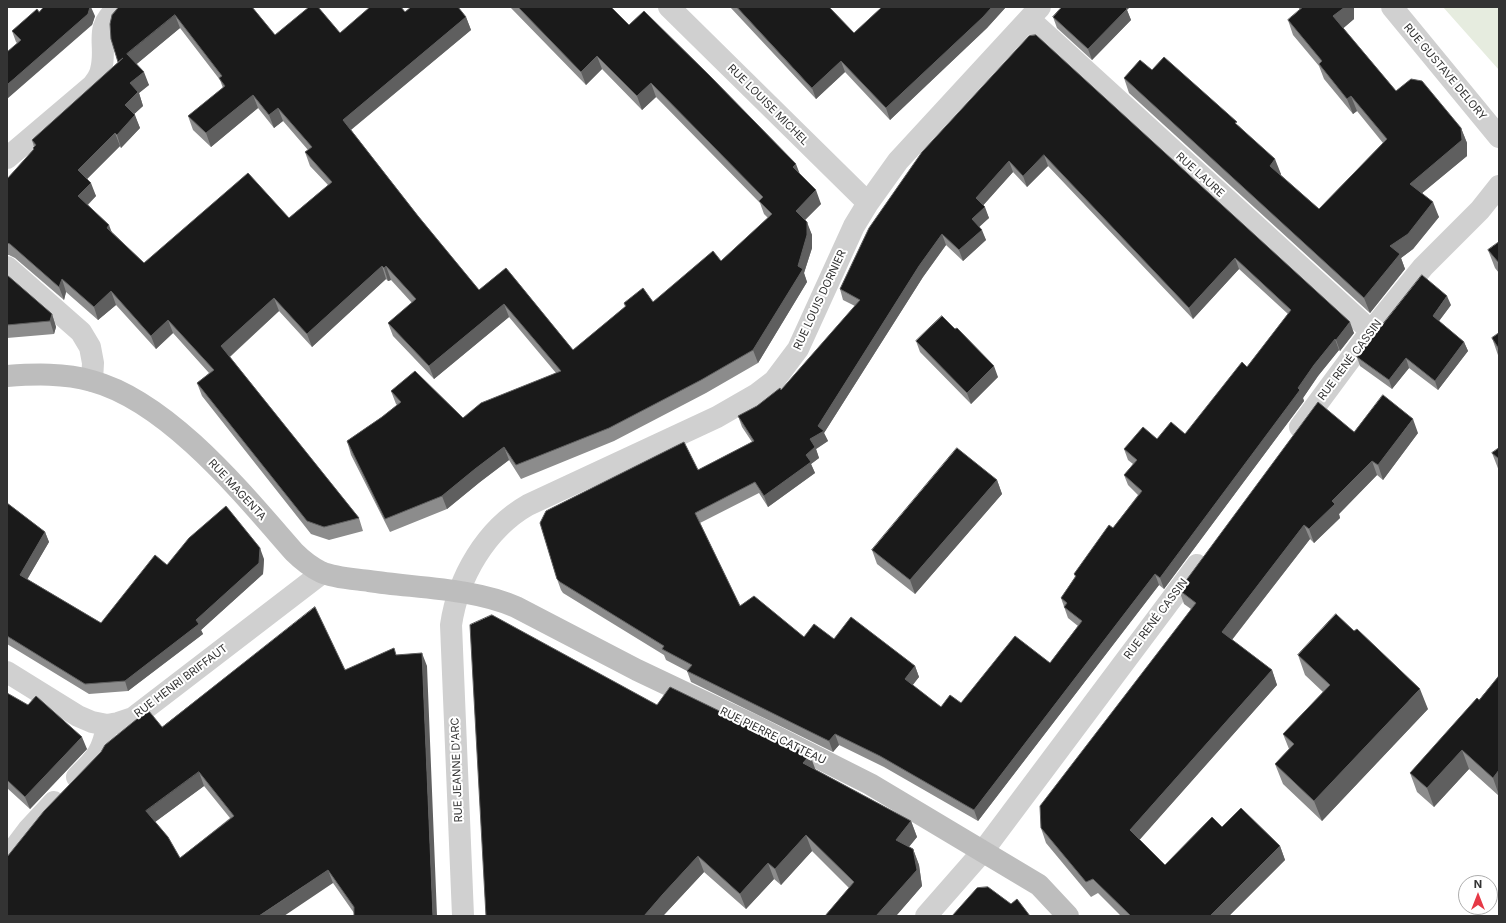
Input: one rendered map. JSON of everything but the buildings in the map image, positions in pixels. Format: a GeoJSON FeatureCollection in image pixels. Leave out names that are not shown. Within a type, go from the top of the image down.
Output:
{"type":"FeatureCollection","features":[{"type":"Feature","properties":{"kind":"street"},"geometry":{"type":"LineString","coordinates":[[7,158],[92,86],[98,78],[102,69],[104,27],[111,14],[119,7]]}},
{"type":"Feature","properties":{"kind":"street","name":"RUE LOUISE MICHEL"},"geometry":{"type":"LineString","coordinates":[[669,7],[868,203]]}},
{"type":"Feature","properties":{"kind":"street","name":"RUE GUSTAVE DELORY"},"geometry":{"type":"LineString","coordinates":[[1392,7],[1499,137]]}},
{"type":"Feature","properties":{"kind":"street","name":"RUE LOUIS DORNIER"},"geometry":{"type":"LineString","coordinates":[[458,592],[473,562],[492,535],[514,513],[528,505],[717,417],[757,394],[774,381],[798,349],[854,226],[868,203],[898,161],[1035,13]]}},
{"type":"Feature","properties":{"kind":"street","name":"RUE LAURE"},"geometry":{"type":"LineString","coordinates":[[1035,13],[1371,331]]}},
{"type":"Feature","properties":{"kind":"street","name":"RUE RENÉ CASSIN"},"geometry":{"type":"LineString","coordinates":[[1290,440],[1371,331],[1422,267],[1480,210],[1499,186]]}},
{"type":"Feature","properties":{"kind":"street"},"geometry":{"type":"LineString","coordinates":[[7,267],[80,332],[90,347],[93,363],[92,381]]}},
{"type":"Feature","properties":{"kind":"street","name":"RUE MAGENTA"},"geometry":{"type":"LineString","coordinates":[[7,376],[45,374],[66,376],[92,381],[114,389],[135,400],[180,433],[208,459],[294,552],[308,564],[322,573],[386,584]]}},
{"type":"Feature","properties":{"kind":"street","name":"RUE RENÉ CASSIN"},"geometry":{"type":"LineString","coordinates":[[926,916],[984,851],[1209,549]]}},
{"type":"Feature","properties":{"kind":"street","name":"RUE HENRI BRIFFAUT"},"geometry":{"type":"LineString","coordinates":[[7,672],[78,716],[92,722],[107,725],[118,723],[133,718],[322,573]]}},
{"type":"Feature","properties":{"kind":"street","name":"RUE PIERRE CATTEAU"},"geometry":{"type":"LineString","coordinates":[[386,584],[489,597],[516,607],[637,670],[842,769],[889,795],[1040,885],[1068,916]]}},
{"type":"Feature","properties":{"kind":"street","name":"RUE JEANNE D'ARC"},"geometry":{"type":"LineString","coordinates":[[458,592],[451,625],[463,916]]}},
{"type":"Feature","properties":{"kind":"street"},"geometry":{"type":"LineString","coordinates":[[7,858],[40,816],[97,757],[105,739],[107,725]]}},
{"type":"Feature","properties":{"kind":"shaded area"},"geometry":{"type":"Polygon","coordinates":[[[1443,7],[1499,7],[1499,70],[1443,7]]]}}]}
